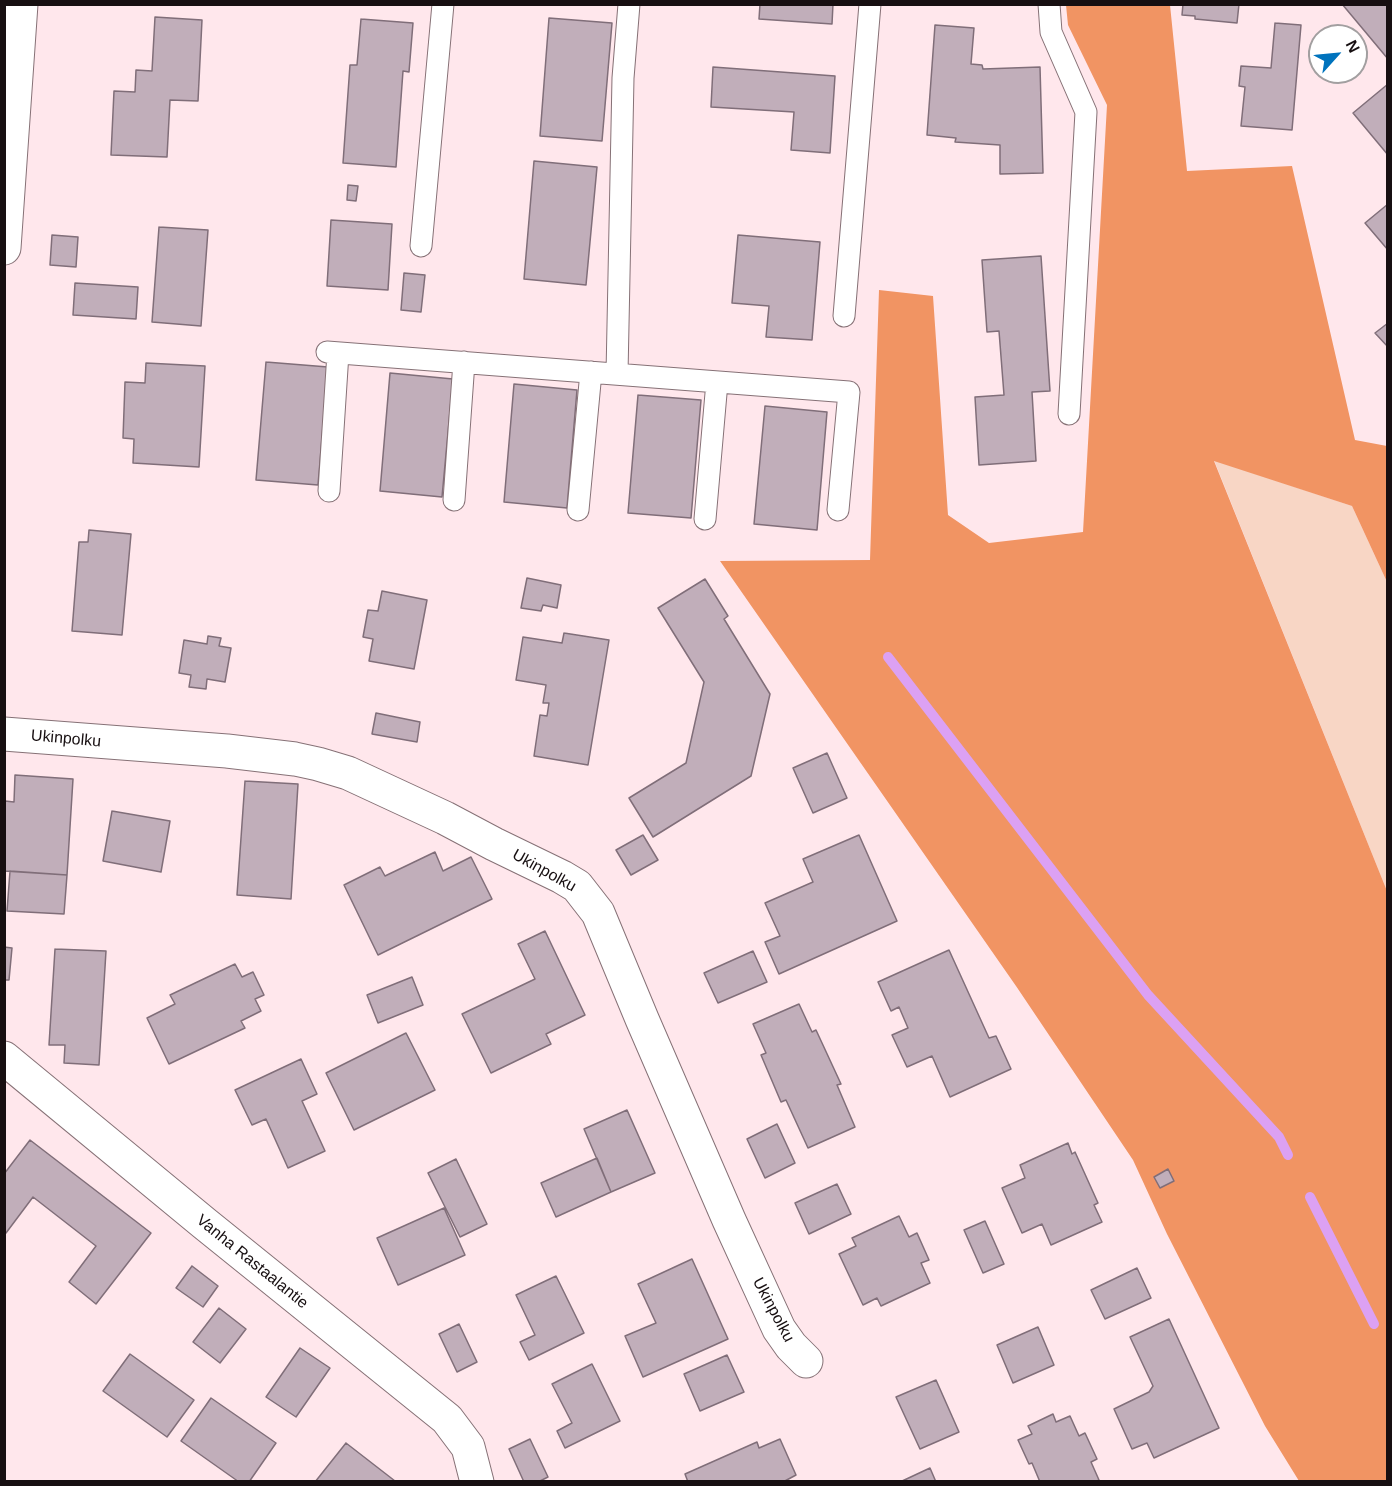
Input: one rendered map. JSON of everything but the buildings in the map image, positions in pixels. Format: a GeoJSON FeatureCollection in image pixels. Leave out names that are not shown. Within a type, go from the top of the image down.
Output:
{"type":"FeatureCollection","features":[{"type":"Feature","properties":{"kind":"street"},"geometry":{"type":"LineString","coordinates":[[4,248],[21,4]]}},
{"type":"Feature","properties":{"kind":"street","name":"Ukinpolku"},"geometry":{"type":"LineString","coordinates":[[4,734],[227,751],[318,764],[348,773],[445,818],[577,886],[598,913],[729,1220],[779,1329],[806,1361]]}},
{"type":"Feature","properties":{"kind":"street","name":"Vanha Rastaalantie"},"geometry":{"type":"LineString","coordinates":[[4,1058],[447,1419],[468,1447],[477,1482]]}},
{"type":"Feature","properties":{"kind":"lane"},"geometry":{"type":"LineString","coordinates":[[421,246],[443,4]]}},
{"type":"Feature","properties":{"kind":"lane"},"geometry":{"type":"LineString","coordinates":[[617,374],[623,78],[628,4]]}},
{"type":"Feature","properties":{"kind":"lane"},"geometry":{"type":"LineString","coordinates":[[844,316],[870,4]]}},
{"type":"Feature","properties":{"kind":"lane"},"geometry":{"type":"LineString","coordinates":[[1049,4],[1051,32],[1086,112],[1069,414]]}},
{"type":"Feature","properties":{"kind":"lane"},"geometry":{"type":"LineString","coordinates":[[328,491],[333,352],[849,392],[838,510]]}},
{"type":"Feature","properties":{"kind":"lane"},"geometry":{"type":"LineString","coordinates":[[454,500],[464,362]]}},
{"type":"Feature","properties":{"kind":"lane"},"geometry":{"type":"LineString","coordinates":[[579,510],[591,372]]}},
{"type":"Feature","properties":{"kind":"lane"},"geometry":{"type":"LineString","coordinates":[[705,519],[717,382]]}},
{"type":"Feature","properties":{"kind":"shaded area"},"geometry":{"type":"Polygon","coordinates":[[[1066,5],[1170,5],[1187,171],[1292,166],[1355,440],[1387,446],[1387,582],[1352,506],[1214,461],[1387,891],[1387,1481],[1299,1481],[1265,1426],[1167,1234],[1133,1160],[1016,986],[720,561],[870,560],[879,290],[933,296],[948,515],[989,543],[1083,532],[1107,105],[1068,25],[1066,5]]]}},
{"type":"Feature","properties":{"kind":"shaded area"},"geometry":{"type":"Polygon","coordinates":[[[1214,460],[1352,506],[1387,582],[1387,891],[1214,460]]]}},
{"type":"Feature","properties":{"kind":"waterway"},"geometry":{"type":"LineString","coordinates":[[888,657],[1148,995],[1279,1137],[1288,1155]]}},
{"type":"Feature","properties":{"kind":"waterway"},"geometry":{"type":"LineString","coordinates":[[1310,1197],[1374,1324]]}}]}
